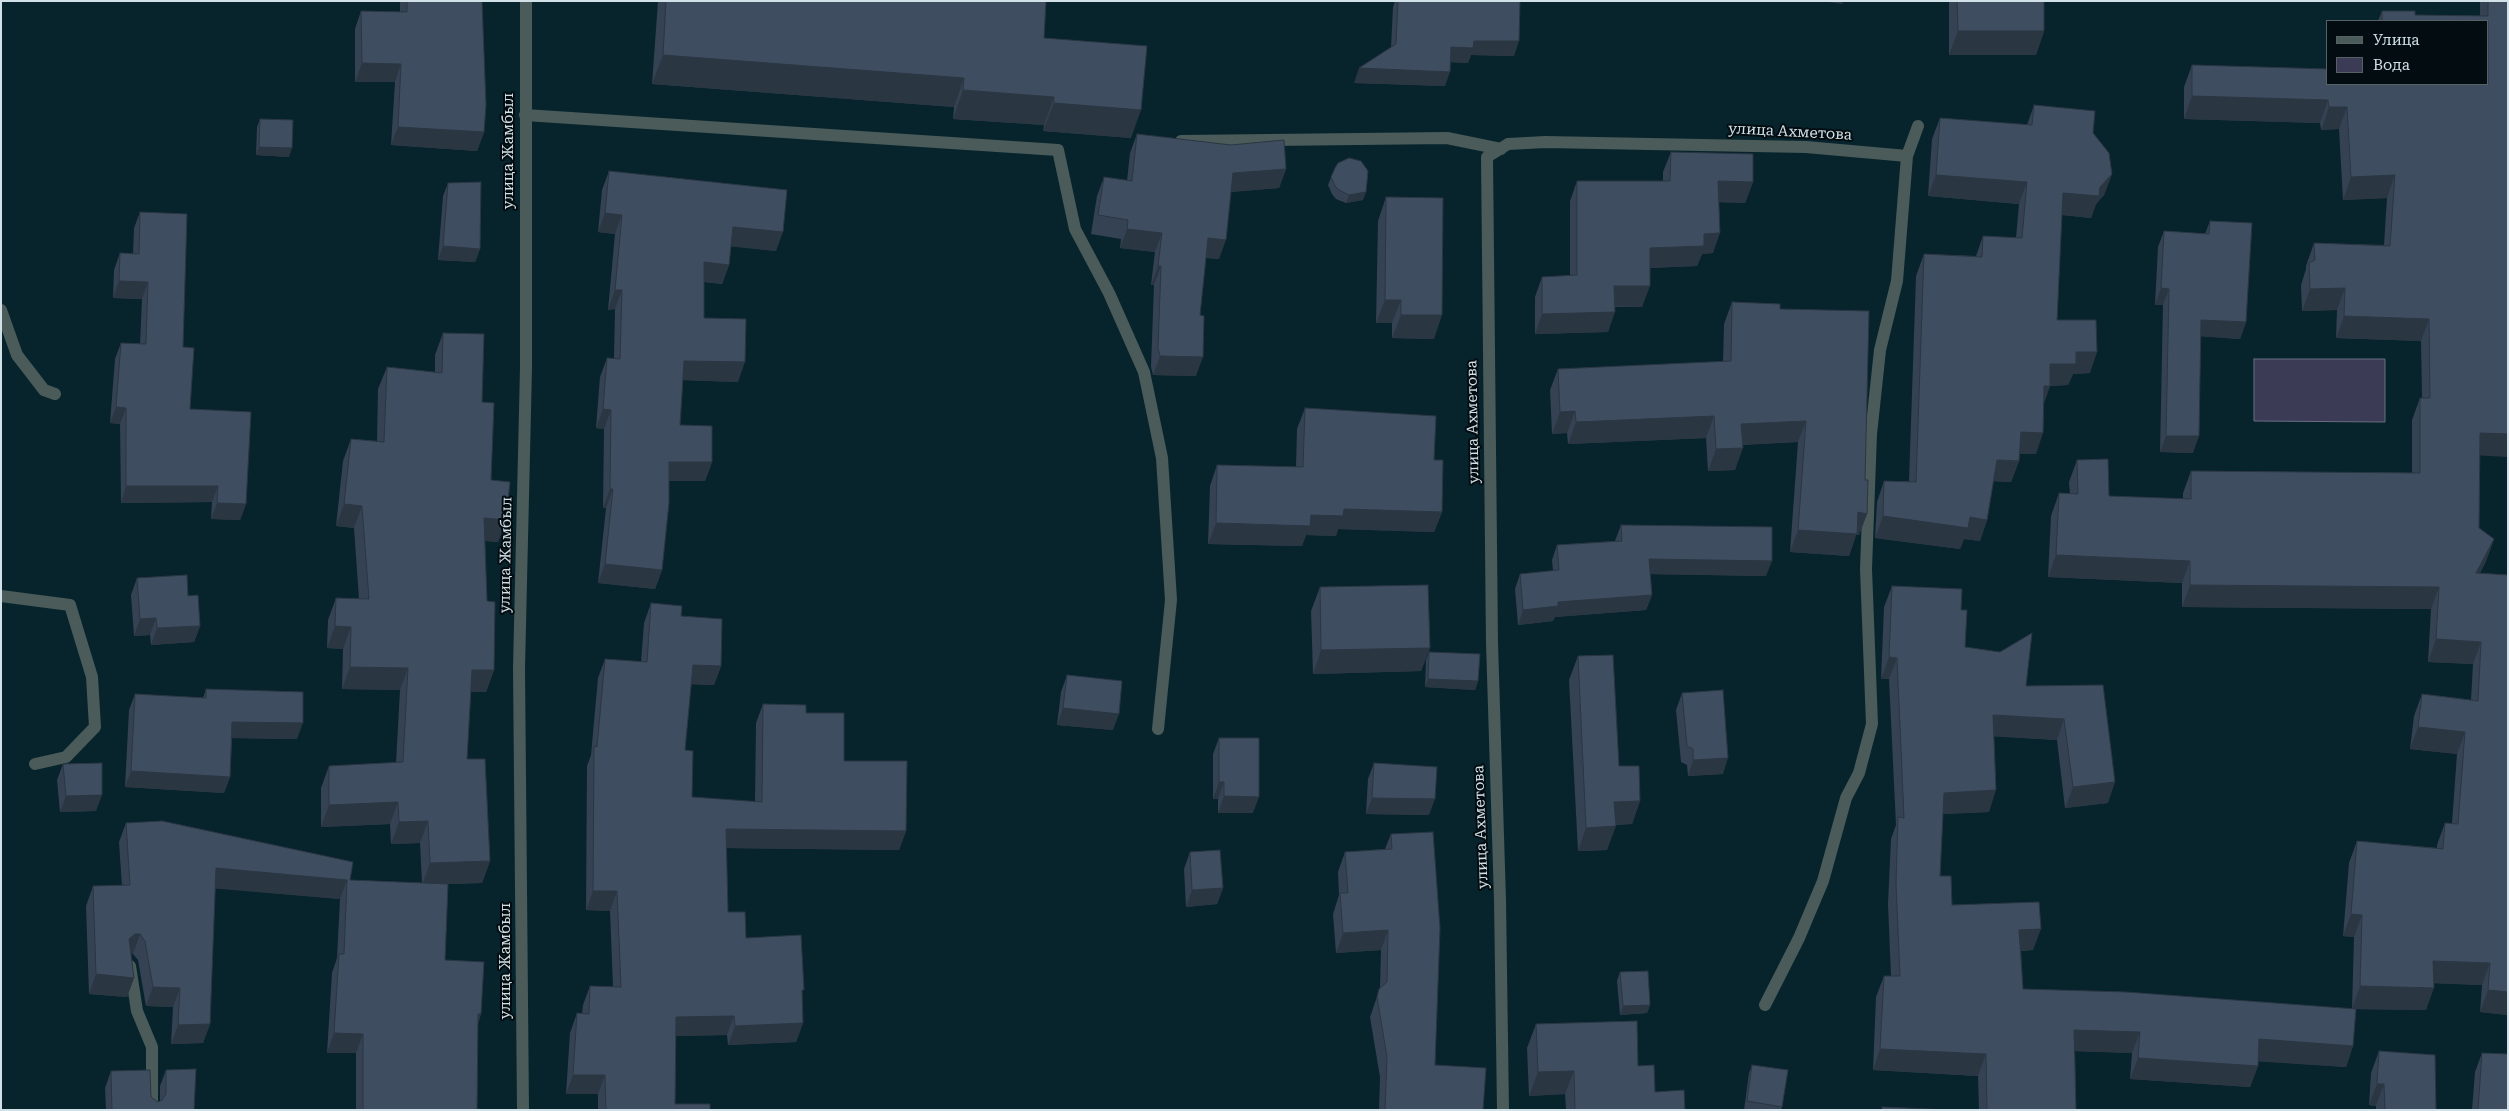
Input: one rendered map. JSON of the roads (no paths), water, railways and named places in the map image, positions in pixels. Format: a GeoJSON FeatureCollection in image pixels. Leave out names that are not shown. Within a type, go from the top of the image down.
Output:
{"type":"FeatureCollection","features":[{"type":"Feature","properties":{"kind":"street","name":"улица Жамбыл"},"geometry":{"type":"LineString","coordinates":[[523,1110],[520,668],[526,368],[526,1]]}},
{"type":"Feature","properties":{"kind":"street"},"geometry":{"type":"LineString","coordinates":[[526,115],[1058,150],[1075,229],[1109,294],[1144,372],[1162,458],[1171,600],[1158,729]]}},
{"type":"Feature","properties":{"kind":"street"},"geometry":{"type":"LineString","coordinates":[[1765,1005],[1799,938],[1823,881],[1846,798],[1859,773],[1872,724],[1866,569],[1871,434],[1880,350],[1898,281],[1907,156],[1918,126]]}},
{"type":"Feature","properties":{"kind":"street"},"geometry":{"type":"LineString","coordinates":[[1170,141],[1447,138],[1501,149]]}},
{"type":"Feature","properties":{"kind":"street","name":"улица Ахметова"},"geometry":{"type":"LineString","coordinates":[[1503,1110],[1500,888],[1492,642],[1487,157],[1508,144],[1545,142],[1806,147],[1907,156]]}},
{"type":"Feature","properties":{"kind":"street"},"geometry":{"type":"LineString","coordinates":[[1,310],[17,355],[44,390],[55,394]]}},
{"type":"Feature","properties":{"kind":"street"},"geometry":{"type":"LineString","coordinates":[[1,596],[70,605],[92,677],[96,727],[66,757],[35,764]]}},
{"type":"Feature","properties":{"kind":"street"},"geometry":{"type":"LineString","coordinates":[[130,961],[137,1011],[152,1047],[152,1110]]}},
{"type":"Feature","properties":{"kind":"water"},"geometry":{"type":"Polygon","coordinates":[[[2254,359],[2385,359],[2385,422],[2254,421],[2254,359]]]}}]}
